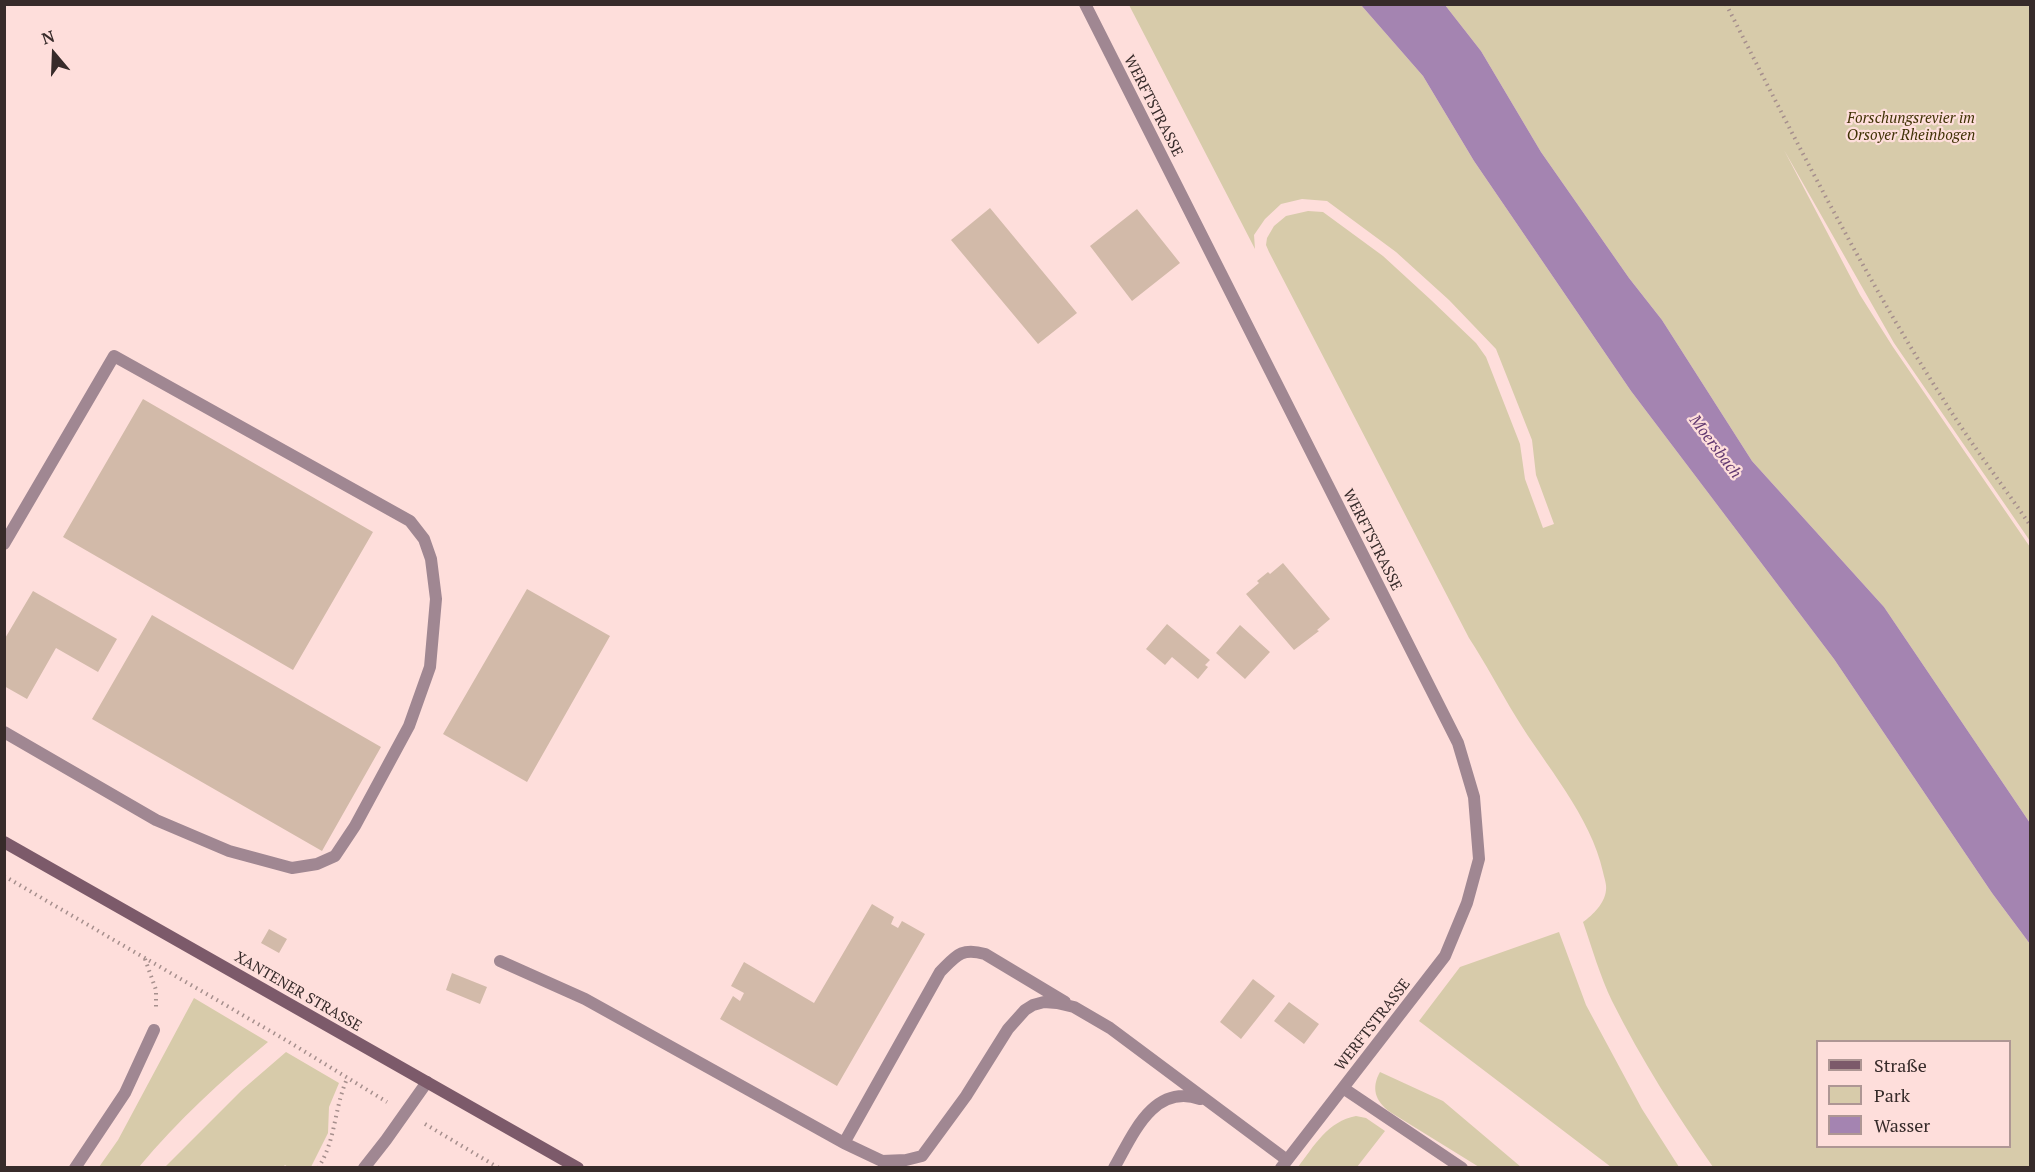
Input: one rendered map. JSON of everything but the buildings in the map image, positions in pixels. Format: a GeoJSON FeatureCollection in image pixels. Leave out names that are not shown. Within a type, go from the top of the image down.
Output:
{"type":"FeatureCollection","features":[{"type":"Feature","properties":{"kind":"main road","name":"XANTENER STRASSE"},"geometry":{"type":"LineString","coordinates":[[4,842],[578,1167]]}},
{"type":"Feature","properties":{"kind":"street","name":"WERFTSTRASSE"},"geometry":{"type":"LineString","coordinates":[[1086,4],[1458,743],[1474,797],[1479,859],[1467,903],[1445,956],[1284,1164]]}},
{"type":"Feature","properties":{"kind":"street"},"geometry":{"type":"LineString","coordinates":[[4,544],[114,356],[410,521],[424,539],[431,559],[436,599],[430,667],[410,726],[355,826],[335,856],[317,864],[292,868],[219,847],[156,820],[4,732]]}},
{"type":"Feature","properties":{"kind":"street"},"geometry":{"type":"LineString","coordinates":[[843,1143],[940,972],[958,954],[973,950],[985,954],[1110,1028],[1207,1101],[1284,1164]]}},
{"type":"Feature","properties":{"kind":"street"},"geometry":{"type":"LineString","coordinates":[[500,961],[585,999],[882,1164],[922,1156],[946,1124],[1008,1029],[1025,1010],[1044,1002],[1074,1007]]}},
{"type":"Feature","properties":{"kind":"street"},"geometry":{"type":"LineString","coordinates":[[75,1167],[125,1093],[154,1030]]}},
{"type":"Feature","properties":{"kind":"street"},"geometry":{"type":"LineString","coordinates":[[364,1167],[427,1083]]}},
{"type":"Feature","properties":{"kind":"street","name":"WERFTSTRASSE"},"geometry":{"type":"LineString","coordinates":[[1343,1088],[1462,1167]]}},
{"type":"Feature","properties":{"kind":"street"},"geometry":{"type":"LineString","coordinates":[[1114,1167],[1145,1116],[1160,1102],[1170,1097],[1183,1095],[1207,1101]]}},
{"type":"Feature","properties":{"kind":"path"},"geometry":{"type":"LineString","coordinates":[[1726,4],[1811,169],[1892,315],[1946,403],[2031,525]]}},
{"type":"Feature","properties":{"kind":"path"},"geometry":{"type":"LineString","coordinates":[[4,876],[500,1167]]}},
{"type":"Feature","properties":{"kind":"path"},"geometry":{"type":"LineString","coordinates":[[145,958],[156,990],[154,1030]]}},
{"type":"Feature","properties":{"kind":"path"},"geometry":{"type":"LineString","coordinates":[[318,1167],[326,1157],[334,1131],[337,1107],[347,1079]]}},
{"type":"Feature","properties":{"kind":"green space"},"geometry":{"type":"Polygon","coordinates":[[[1129,5],[1361,5],[1423,76],[1474,161],[1631,391],[1834,659],[1992,893],[2030,944],[2030,1167],[1713,1167],[1647,1065],[1623,1023],[1600,972],[1583,922],[1601,904],[1606,886],[1597,851],[1588,831],[1578,811],[1516,717],[1469,638],[1269,252],[1266,245],[1267,238],[1274,226],[1286,216],[1308,211],[1323,212],[1383,256],[1476,343],[1486,357],[1520,444],[1525,479],[1543,528],[1554,524],[1536,475],[1532,440],[1496,349],[1449,300],[1396,252],[1327,201],[1302,199],[1281,204],[1265,219],[1254,235],[1255,249],[1129,5]]]}},
{"type":"Feature","properties":{"kind":"green space","name":"Forschungsrevier im Orsoyer Rheinbogen"},"geometry":{"type":"Polygon","coordinates":[[[1445,5],[2030,5],[2030,541],[1894,343],[1784,150],[1860,295],[2030,547],[2030,823],[1884,607],[1752,461],[1662,320],[1629,278],[1541,152],[1481,51],[1445,5]]]}},
{"type":"Feature","properties":{"kind":"green space"},"geometry":{"type":"Polygon","coordinates":[[[1559,932],[1586,1005],[1642,1109],[1679,1167],[1611,1167],[1419,1021],[1460,967],[1559,932]]]}},
{"type":"Feature","properties":{"kind":"green space"},"geometry":{"type":"Polygon","coordinates":[[[194,998],[268,1042],[200,1102],[139,1167],[99,1167],[118,1140],[194,998]]]}},
{"type":"Feature","properties":{"kind":"green space"},"geometry":{"type":"Polygon","coordinates":[[[286,1052],[339,1083],[329,1107],[328,1133],[311,1167],[285,1165],[282,1168],[165,1167],[242,1090],[286,1052]]]}},
{"type":"Feature","properties":{"kind":"green space"},"geometry":{"type":"Polygon","coordinates":[[[1380,1072],[1443,1101],[1521,1167],[1479,1167],[1390,1112],[1376,1094],[1376,1083],[1380,1072]]]}},
{"type":"Feature","properties":{"kind":"green space"},"geometry":{"type":"Polygon","coordinates":[[[1356,1116],[1366,1118],[1385,1131],[1357,1167],[1298,1167],[1322,1136],[1337,1123],[1356,1116]]]}},
{"type":"Feature","properties":{"kind":"water","name":"Moersbach"},"geometry":{"type":"Polygon","coordinates":[[[1361,5],[1445,5],[1481,51],[1541,152],[1629,278],[1662,320],[1752,461],[1884,607],[2030,823],[2030,944],[1992,893],[1834,659],[1631,391],[1474,161],[1423,76],[1361,5]]]}}]}
